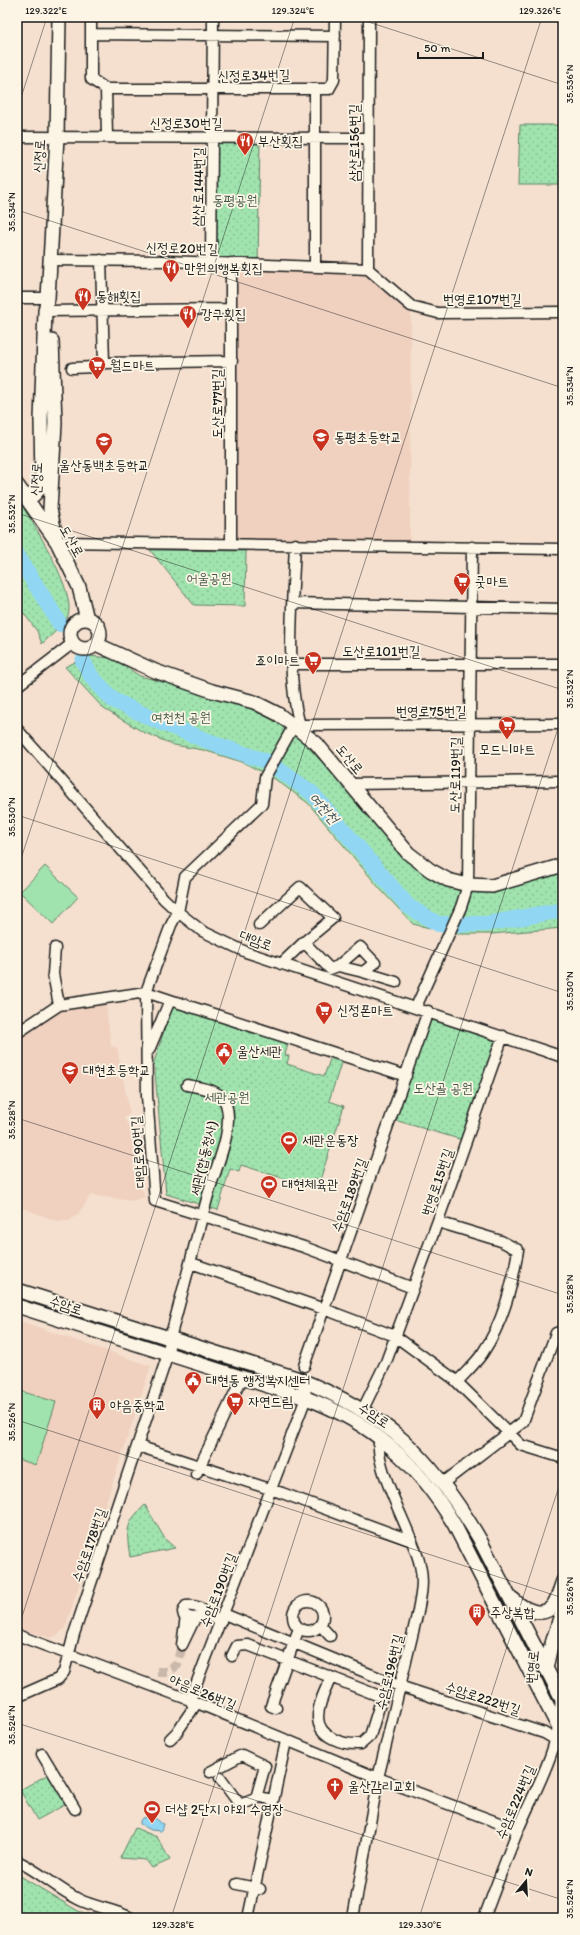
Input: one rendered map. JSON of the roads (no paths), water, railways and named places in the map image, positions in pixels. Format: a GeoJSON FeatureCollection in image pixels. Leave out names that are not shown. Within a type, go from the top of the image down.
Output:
{"type":"FeatureCollection","features":[{"type":"Feature","properties":{"kind":"main road","name":"신정로"},"geometry":{"type":"LineString","coordinates":[[20,490],[34,495],[42,486],[41,420],[57,137],[59,17]]}},
{"type":"Feature","properties":{"kind":"main road","name":"신정로"},"geometry":{"type":"LineString","coordinates":[[48,306],[55,423],[50,509],[57,542]]}},
{"type":"Feature","properties":{"kind":"main road"},"geometry":{"type":"LineString","coordinates":[[38,516],[42,486]]}},
{"type":"Feature","properties":{"kind":"main road","name":"도산로"},"geometry":{"type":"LineString","coordinates":[[20,490],[57,542],[79,587],[87,619]]}},
{"type":"Feature","properties":{"kind":"main road"},"geometry":{"type":"LineString","coordinates":[[87,619],[96,624],[100,631],[99,639],[96,644],[86,649],[77,646],[68,646],[70,630],[73,624],[87,619]]}},
{"type":"Feature","properties":{"kind":"main road","name":"도산로"},"geometry":{"type":"LineString","coordinates":[[96,644],[155,671],[212,691],[254,702],[278,714],[296,726],[316,744],[408,853],[430,870],[448,880],[468,885],[492,886],[563,865]]}},
{"type":"Feature","properties":{"kind":"main road","name":"수암로"},"geometry":{"type":"LineString","coordinates":[[17,1290],[296,1378],[338,1396],[363,1409],[402,1438],[443,1482],[479,1538],[546,1667],[562,1694]]}},
{"type":"Feature","properties":{"kind":"main road","name":"수암로"},"geometry":{"type":"LineString","coordinates":[[17,1306],[306,1398],[333,1408],[351,1418],[380,1438],[412,1466],[440,1501],[466,1546],[548,1706],[559,1735]]}},
{"type":"Feature","properties":{"kind":"main road"},"geometry":{"type":"LineString","coordinates":[[508,1593],[523,1608],[534,1612],[543,1612],[553,1605],[563,1581]]}},
{"type":"Feature","properties":{"kind":"main road","name":"번영로"},"geometry":{"type":"LineString","coordinates":[[548,1706],[546,1667],[563,1608]]}},
{"type":"Feature","properties":{"kind":"main road"},"geometry":{"type":"LineString","coordinates":[[548,1706],[554,1703],[562,1694]]}},
{"type":"Feature","properties":{"kind":"street"},"geometry":{"type":"LineString","coordinates":[[91,17],[91,78],[106,88],[106,137]]}},
{"type":"Feature","properties":{"kind":"street","name":"삼산로144번길"},"geometry":{"type":"LineString","coordinates":[[211,262],[213,17]]}},
{"type":"Feature","properties":{"kind":"street","name":"신정로34번길"},"geometry":{"type":"LineString","coordinates":[[106,88],[213,90],[329,89],[334,80],[335,17]]}},
{"type":"Feature","properties":{"kind":"street","name":"삼산로156번길"},"geometry":{"type":"LineString","coordinates":[[368,269],[369,17]]}},
{"type":"Feature","properties":{"kind":"street"},"geometry":{"type":"LineString","coordinates":[[91,34],[335,36]]}},
{"type":"Feature","properties":{"kind":"street"},"geometry":{"type":"LineString","coordinates":[[315,89],[315,266]]}},
{"type":"Feature","properties":{"kind":"street","name":"신정로30번길"},"geometry":{"type":"LineString","coordinates":[[17,137],[368,138]]}},
{"type":"Feature","properties":{"kind":"street","name":"신정로20번길"},"geometry":{"type":"LineString","coordinates":[[49,260],[211,262],[368,269]]}},
{"type":"Feature","properties":{"kind":"street"},"geometry":{"type":"LineString","coordinates":[[101,260],[101,310],[104,363]]}},
{"type":"Feature","properties":{"kind":"street","name":"도산로77번길"},"geometry":{"type":"LineString","coordinates":[[231,544],[232,263]]}},
{"type":"Feature","properties":{"kind":"street","name":"번영로107번길"},"geometry":{"type":"LineString","coordinates":[[368,269],[411,306],[438,314],[563,312]]}},
{"type":"Feature","properties":{"kind":"street"},"geometry":{"type":"LineString","coordinates":[[17,298],[48,306],[101,310],[232,309]]}},
{"type":"Feature","properties":{"kind":"street"},"geometry":{"type":"LineString","coordinates":[[72,368],[94,368],[104,363],[232,361]]}},
{"type":"Feature","properties":{"kind":"street"},"geometry":{"type":"LineString","coordinates":[[57,542],[295,544],[563,549]]}},
{"type":"Feature","properties":{"kind":"street"},"geometry":{"type":"LineString","coordinates":[[295,544],[292,603],[292,664],[293,702],[296,726]]}},
{"type":"Feature","properties":{"kind":"street","name":"도산로119번길"},"geometry":{"type":"LineString","coordinates":[[416,1007],[461,907],[468,885],[472,547]]}},
{"type":"Feature","properties":{"kind":"street"},"geometry":{"type":"LineString","coordinates":[[292,603],[563,609]]}},
{"type":"Feature","properties":{"kind":"street"},"geometry":{"type":"LineString","coordinates":[[17,686],[68,646]]}},
{"type":"Feature","properties":{"kind":"street","name":"도산로101번길"},"geometry":{"type":"LineString","coordinates":[[292,664],[470,665]]}},
{"type":"Feature","properties":{"kind":"street"},"geometry":{"type":"LineString","coordinates":[[470,665],[563,664]]}},
{"type":"Feature","properties":{"kind":"street","name":"번영로75번길"},"geometry":{"type":"LineString","coordinates":[[296,726],[563,724]]}},
{"type":"Feature","properties":{"kind":"street","name":"대암로90번길"},"geometry":{"type":"LineString","coordinates":[[296,726],[265,777],[262,804],[185,877],[178,912],[171,925],[146,992],[148,1096],[155,1201],[304,1247],[413,1288]]}},
{"type":"Feature","properties":{"kind":"street","name":"대암로"},"geometry":{"type":"LineString","coordinates":[[17,729],[178,912],[202,931],[229,945],[281,964],[416,1007],[563,1057]]}},
{"type":"Feature","properties":{"kind":"street"},"geometry":{"type":"LineString","coordinates":[[350,784],[563,781]]}},
{"type":"Feature","properties":{"kind":"street"},"geometry":{"type":"LineString","coordinates":[[259,925],[300,887],[333,918],[304,942],[281,964]]}},
{"type":"Feature","properties":{"kind":"street"},"geometry":{"type":"LineString","coordinates":[[304,942],[330,969],[338,966],[360,947],[375,963],[363,972]]}},
{"type":"Feature","properties":{"kind":"street"},"geometry":{"type":"LineString","coordinates":[[55,948],[53,974],[59,1004]]}},
{"type":"Feature","properties":{"kind":"street"},"geometry":{"type":"LineString","coordinates":[[338,966],[396,982]]}},
{"type":"Feature","properties":{"kind":"street"},"geometry":{"type":"LineString","coordinates":[[17,1033],[59,1004],[146,992],[406,1076]]}},
{"type":"Feature","properties":{"kind":"street"},"geometry":{"type":"LineString","coordinates":[[147,1056],[170,1000]]}},
{"type":"Feature","properties":{"kind":"street","name":"수암로189번길"},"geometry":{"type":"LineString","coordinates":[[304,1366],[428,1011]]}},
{"type":"Feature","properties":{"kind":"street","name":"번영로15번길"},"geometry":{"type":"LineString","coordinates":[[363,1409],[386,1362],[394,1336],[438,1222],[503,1036]]}},
{"type":"Feature","properties":{"kind":"street","name":"세관(합동청사)"},"geometry":{"type":"LineString","coordinates":[[187,1085],[216,1092],[226,1104],[227,1122],[222,1152],[203,1216]]}},
{"type":"Feature","properties":{"kind":"street"},"geometry":{"type":"LineString","coordinates":[[170,1338],[203,1216]]}},
{"type":"Feature","properties":{"kind":"street"},"geometry":{"type":"LineString","coordinates":[[438,1222],[500,1241],[518,1250],[507,1302],[497,1328],[481,1355],[457,1382]]}},
{"type":"Feature","properties":{"kind":"street"},"geometry":{"type":"LineString","coordinates":[[191,1263],[324,1309],[394,1336],[418,1352],[457,1382],[521,1445],[563,1458]]}},
{"type":"Feature","properties":{"kind":"street"},"geometry":{"type":"LineString","coordinates":[[443,1482],[523,1422],[556,1333],[563,1331]]}},
{"type":"Feature","properties":{"kind":"street","name":"수암로178번길"},"geometry":{"type":"LineString","coordinates":[[17,1697],[58,1679],[64,1672],[68,1654],[168,1354],[170,1338]]}},
{"type":"Feature","properties":{"kind":"street"},"geometry":{"type":"LineString","coordinates":[[198,1469],[242,1378]]}},
{"type":"Feature","properties":{"kind":"street"},"geometry":{"type":"LineString","coordinates":[[296,1378],[305,1388],[306,1398]]}},
{"type":"Feature","properties":{"kind":"street","name":"수암로190번길"},"geometry":{"type":"LineString","coordinates":[[170,1739],[177,1732],[194,1707],[190,1700],[306,1398]]}},
{"type":"Feature","properties":{"kind":"street","name":"수암로196번길"},"geometry":{"type":"LineString","coordinates":[[353,1918],[378,1778],[418,1611],[422,1583],[420,1562],[382,1463],[378,1444],[380,1438]]}},
{"type":"Feature","properties":{"kind":"street"},"geometry":{"type":"LineString","coordinates":[[138,1446],[198,1469],[271,1489],[412,1541]]}},
{"type":"Feature","properties":{"kind":"street"},"geometry":{"type":"LineString","coordinates":[[306,1602],[316,1604],[320,1607],[323,1616],[320,1625],[317,1628],[308,1631],[299,1628],[294,1620],[295,1610],[302,1603],[306,1602]]}},
{"type":"Feature","properties":{"kind":"street","name":"수암로222번길"},"geometry":{"type":"LineString","coordinates":[[206,1615],[200,1608],[190,1605],[186,1606],[183,1610],[183,1614],[190,1617],[206,1615],[223,1617],[294,1643],[399,1686],[544,1733],[559,1735]]}},
{"type":"Feature","properties":{"kind":"street"},"geometry":{"type":"LineString","coordinates":[[320,1625],[330,1636]]}},
{"type":"Feature","properties":{"kind":"street"},"geometry":{"type":"LineString","coordinates":[[276,1708],[271,1706],[299,1628]]}},
{"type":"Feature","properties":{"kind":"street","name":"야음로26번길"},"geometry":{"type":"LineString","coordinates":[[17,1635],[190,1700],[378,1778],[518,1830]]}},
{"type":"Feature","properties":{"kind":"street"},"geometry":{"type":"LineString","coordinates":[[232,1656],[237,1646],[241,1644],[248,1645],[288,1661],[331,1677],[382,1697],[370,1736],[361,1744],[347,1744],[333,1739],[325,1733],[320,1725],[318,1716],[331,1677]]}},
{"type":"Feature","properties":{"kind":"street","name":"수암로224번길"},"geometry":{"type":"LineString","coordinates":[[484,1918],[518,1830],[559,1735],[562,1694]]}},
{"type":"Feature","properties":{"kind":"street"},"geometry":{"type":"LineString","coordinates":[[254,1918],[257,1888],[273,1800],[289,1742]]}},
{"type":"Feature","properties":{"kind":"street"},"geometry":{"type":"LineString","coordinates":[[248,1918],[257,1888],[289,1742]]}},
{"type":"Feature","properties":{"kind":"street"},"geometry":{"type":"LineString","coordinates":[[42,1754],[75,1809]]}},
{"type":"Feature","properties":{"kind":"street"},"geometry":{"type":"LineString","coordinates":[[210,1772],[242,1755],[265,1766],[256,1798]]}},
{"type":"Feature","properties":{"kind":"street"},"geometry":{"type":"LineString","coordinates":[[220,1778],[240,1805],[260,1796],[273,1800]]}},
{"type":"Feature","properties":{"kind":"street"},"geometry":{"type":"LineString","coordinates":[[17,1861],[40,1874],[56,1887],[80,1900],[131,1918]]}},
{"type":"Feature","properties":{"kind":"street"},"geometry":{"type":"LineString","coordinates":[[237,1884],[257,1888]]}},
{"type":"Feature","properties":{"kind":"water","name":"더샵 2단지 야외 수영장"},"geometry":{"type":"Polygon","coordinates":[[[152,1816],[163,1824],[161,1831],[151,1830],[140,1824],[142,1818],[152,1816]]]}},
{"type":"Feature","properties":{"kind":"waterway","name":"여천천"},"geometry":{"type":"LineString","coordinates":[[17,555],[60,624]]}},
{"type":"Feature","properties":{"kind":"waterway","name":"여천천"},"geometry":{"type":"LineString","coordinates":[[83,661],[91,676],[113,700],[155,720],[218,745],[268,762],[312,793],[408,906],[438,924],[486,924],[563,910]]}},
{"type":"Feature","properties":{"kind":"tunnel"},"geometry":{"type":"LineString","coordinates":[[157,1672],[167,1672],[177,1665],[182,1645]]}},
{"type":"Feature","properties":{"kind":"place","name":"부산횟집"},"geometry":{"type":"Point","coordinates":[245,156]}},
{"type":"Feature","properties":{"kind":"place","name":"만원의행복횟집"},"geometry":{"type":"Point","coordinates":[171,283]}},
{"type":"Feature","properties":{"kind":"place","name":"동해횟집"},"geometry":{"type":"Point","coordinates":[83,311]}},
{"type":"Feature","properties":{"kind":"place","name":"강구횟집"},"geometry":{"type":"Point","coordinates":[188,329]}},
{"type":"Feature","properties":{"kind":"place","name":"월드마트"},"geometry":{"type":"Point","coordinates":[97,380]}},
{"type":"Feature","properties":{"kind":"place","name":"동평초등학교"},"geometry":{"type":"Point","coordinates":[321,452]}},
{"type":"Feature","properties":{"kind":"place","name":"울산동백초등학교"},"geometry":{"type":"Point","coordinates":[104,456]}},
{"type":"Feature","properties":{"kind":"place","name":"굿마트"},"geometry":{"type":"Point","coordinates":[462,596]}},
{"type":"Feature","properties":{"kind":"place","name":"죠이마트"},"geometry":{"type":"Point","coordinates":[313,675]}},
{"type":"Feature","properties":{"kind":"place","name":"모드니마트"},"geometry":{"type":"Point","coordinates":[507,740]}},
{"type":"Feature","properties":{"kind":"place","name":"신정폰마트"},"geometry":{"type":"Point","coordinates":[324,1025]}},
{"type":"Feature","properties":{"kind":"place","name":"울산세관"},"geometry":{"type":"Point","coordinates":[224,1066]}},
{"type":"Feature","properties":{"kind":"place","name":"대현초등학교"},"geometry":{"type":"Point","coordinates":[70,1085]}},
{"type":"Feature","properties":{"kind":"place","name":"세관운동장"},"geometry":{"type":"Point","coordinates":[289,1155]}},
{"type":"Feature","properties":{"kind":"place","name":"대현체육관"},"geometry":{"type":"Point","coordinates":[269,1199]}},
{"type":"Feature","properties":{"kind":"place","name":"대현동 행정복지센터"},"geometry":{"type":"Point","coordinates":[193,1395]}},
{"type":"Feature","properties":{"kind":"place","name":"자연드림"},"geometry":{"type":"Point","coordinates":[235,1416]}},
{"type":"Feature","properties":{"kind":"place","name":"야음중학교"},"geometry":{"type":"Point","coordinates":[97,1420]}},
{"type":"Feature","properties":{"kind":"place","name":"주상복합"},"geometry":{"type":"Point","coordinates":[477,1627]}},
{"type":"Feature","properties":{"kind":"place","name":"울산감리교회"},"geometry":{"type":"Point","coordinates":[335,1801]}},
{"type":"Feature","properties":{"kind":"place","name":"더샵 2단지 야외 수영장"},"geometry":{"type":"Point","coordinates":[152,1824]}},
{"type":"Feature","properties":{"kind":"park label","name":"동평공원"},"geometry":{"type":"Point","coordinates":[235,200]}},
{"type":"Feature","properties":{"kind":"park label","name":"어울공원"},"geometry":{"type":"Point","coordinates":[209,578]}},
{"type":"Feature","properties":{"kind":"park label","name":"여천천 공원"},"geometry":{"type":"Point","coordinates":[181,717]}},
{"type":"Feature","properties":{"kind":"park label","name":"도산골 공원"},"geometry":{"type":"Point","coordinates":[443,1088]}},
{"type":"Feature","properties":{"kind":"park label","name":"세관공원"},"geometry":{"type":"Point","coordinates":[227,1097]}}]}
